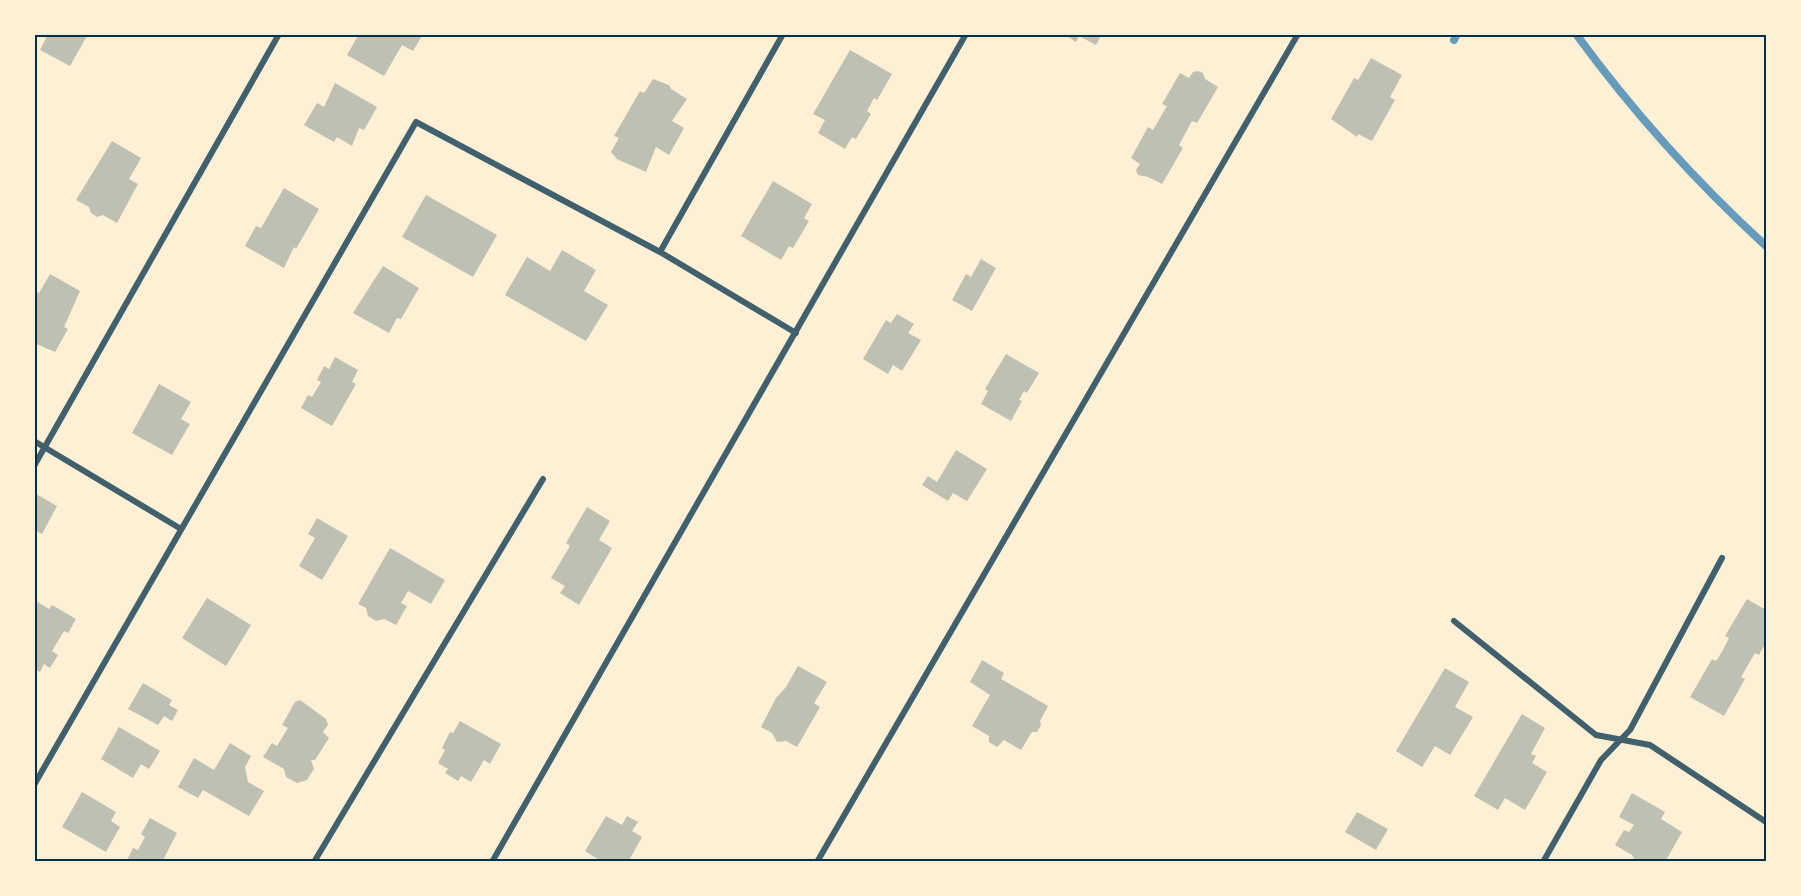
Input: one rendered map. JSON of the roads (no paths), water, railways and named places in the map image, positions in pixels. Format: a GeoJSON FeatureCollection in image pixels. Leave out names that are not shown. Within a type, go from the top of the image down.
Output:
{"type":"FeatureCollection","features":[{"type":"Feature","properties":{"kind":"street"},"geometry":{"type":"LineString","coordinates":[[34,466],[279,34]]}},
{"type":"Feature","properties":{"kind":"street"},"geometry":{"type":"LineString","coordinates":[[660,252],[783,34]]}},
{"type":"Feature","properties":{"kind":"street"},"geometry":{"type":"LineString","coordinates":[[492,861],[966,34]]}},
{"type":"Feature","properties":{"kind":"street"},"geometry":{"type":"LineString","coordinates":[[817,861],[1298,34]]}},
{"type":"Feature","properties":{"kind":"street"},"geometry":{"type":"LineString","coordinates":[[34,785],[416,122],[660,252],[796,333]]}},
{"type":"Feature","properties":{"kind":"street"},"geometry":{"type":"LineString","coordinates":[[34,441],[181,529]]}},
{"type":"Feature","properties":{"kind":"street"},"geometry":{"type":"LineString","coordinates":[[314,861],[543,479]]}},
{"type":"Feature","properties":{"kind":"street"},"geometry":{"type":"LineString","coordinates":[[1544,861],[1601,760],[1630,730],[1722,558]]}},
{"type":"Feature","properties":{"kind":"street"},"geometry":{"type":"LineString","coordinates":[[1454,621],[1596,735],[1650,745],[1767,822]]}},
{"type":"Feature","properties":{"kind":"waterway"},"geometry":{"type":"LineString","coordinates":[[1454,40],[1457,34]]}},
{"type":"Feature","properties":{"kind":"waterway"},"geometry":{"type":"LineString","coordinates":[[1576,34],[1666,145],[1766,246]]}}]}
